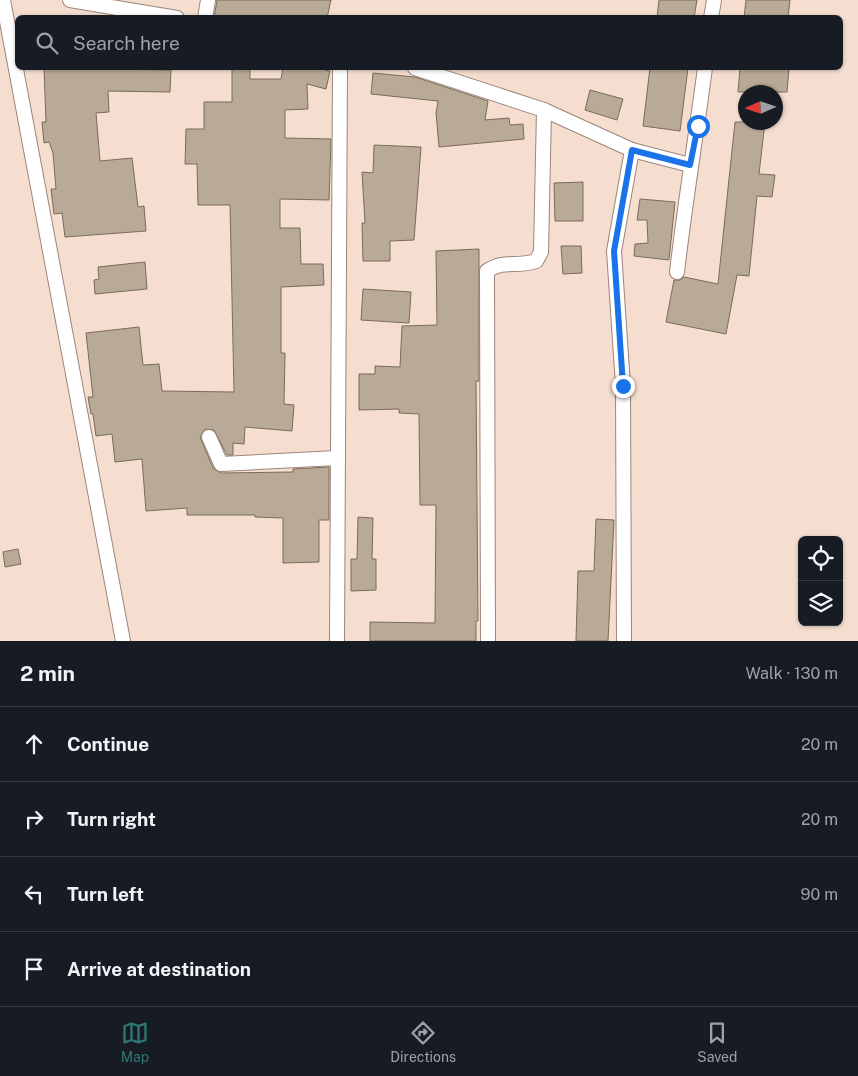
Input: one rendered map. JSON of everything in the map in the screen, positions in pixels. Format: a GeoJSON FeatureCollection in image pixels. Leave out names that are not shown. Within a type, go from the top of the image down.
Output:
{"type":"FeatureCollection","features":[{"type":"Feature","properties":{"kind":"street"},"geometry":{"type":"LineString","coordinates":[[3,0],[15,64]]}},
{"type":"Feature","properties":{"kind":"street"},"geometry":{"type":"LineString","coordinates":[[70,0],[159,15]]}},
{"type":"Feature","properties":{"kind":"street"},"geometry":{"type":"LineString","coordinates":[[205,15],[208,0]]}},
{"type":"Feature","properties":{"kind":"street"},"geometry":{"type":"LineString","coordinates":[[712,15],[714,0]]}},
{"type":"Feature","properties":{"kind":"street"},"geometry":{"type":"LineString","coordinates":[[16,70],[123,641]]}},
{"type":"Feature","properties":{"kind":"street"},"geometry":{"type":"LineString","coordinates":[[337,641],[336,458],[340,70]]}},
{"type":"Feature","properties":{"kind":"street"},"geometry":{"type":"LineString","coordinates":[[421,70],[544,110],[632,150],[690,165]]}},
{"type":"Feature","properties":{"kind":"street"},"geometry":{"type":"LineString","coordinates":[[677,272],[690,165],[698,126],[705,70]]}},
{"type":"Feature","properties":{"kind":"street"},"geometry":{"type":"LineString","coordinates":[[488,641],[487,271],[498,263],[524,265],[536,261],[541,252],[544,110]]}},
{"type":"Feature","properties":{"kind":"street"},"geometry":{"type":"LineString","coordinates":[[624,641],[623,386],[614,251],[632,150]]}},
{"type":"Feature","properties":{"kind":"street"},"geometry":{"type":"LineString","coordinates":[[209,436],[221,464],[336,458]]}},
{"type":"Feature","properties":{"kind":"building"},"geometry":{"type":"Polygon","coordinates":[[[217,0],[331,0],[328,15],[214,15],[217,0]]]}},
{"type":"Feature","properties":{"kind":"building"},"geometry":{"type":"Polygon","coordinates":[[[659,0],[697,0],[694,15],[657,15],[659,0]]]}},
{"type":"Feature","properties":{"kind":"building"},"geometry":{"type":"Polygon","coordinates":[[[746,0],[790,0],[788,15],[744,15],[746,0]]]}},
{"type":"Feature","properties":{"kind":"building"},"geometry":{"type":"Polygon","coordinates":[[[44,70],[171,70],[170,92],[108,91],[109,112],[96,113],[100,161],[132,158],[138,207],[144,206],[146,231],[65,237],[62,213],[54,214],[51,189],[56,189],[53,153],[49,142],[44,143],[42,122],[46,122],[44,70]]]}},
{"type":"Feature","properties":{"kind":"building"},"geometry":{"type":"Polygon","coordinates":[[[232,70],[250,70],[250,79],[281,79],[283,70],[330,71],[326,89],[307,84],[308,109],[285,110],[285,138],[331,139],[329,200],[280,199],[280,228],[300,228],[301,264],[323,264],[324,285],[281,287],[281,353],[285,353],[284,404],[294,405],[292,431],[245,427],[244,444],[233,443],[233,455],[227,455],[214,430],[205,429],[200,437],[213,468],[221,473],[293,472],[293,469],[329,467],[329,520],[319,520],[319,562],[283,563],[283,518],[255,517],[255,515],[187,515],[187,508],[146,511],[142,459],[115,462],[112,434],[96,436],[93,414],[91,414],[88,397],[93,397],[86,333],[139,327],[143,365],[159,364],[162,391],[234,392],[230,205],[198,205],[197,164],[185,164],[186,129],[204,129],[204,102],[232,102],[232,70]]]}},
{"type":"Feature","properties":{"kind":"building"},"geometry":{"type":"Polygon","coordinates":[[[650,70],[688,70],[680,131],[643,126],[650,70]]]}},
{"type":"Feature","properties":{"kind":"building"},"geometry":{"type":"Polygon","coordinates":[[[740,70],[789,70],[787,92],[783,92],[783,85],[739,85],[740,70]]]}},
{"type":"Feature","properties":{"kind":"building"},"geometry":{"type":"Polygon","coordinates":[[[373,73],[415,77],[488,101],[485,120],[509,118],[510,125],[523,124],[524,139],[439,147],[436,113],[438,101],[371,94],[373,73]]]}},
{"type":"Feature","properties":{"kind":"building"},"geometry":{"type":"Polygon","coordinates":[[[590,90],[623,99],[617,120],[585,110],[590,90]]]}},
{"type":"Feature","properties":{"kind":"building"},"geometry":{"type":"Polygon","coordinates":[[[735,122],[738,122],[738,130],[764,130],[759,174],[775,175],[772,197],[757,196],[749,276],[737,275],[726,334],[666,322],[674,280],[680,280],[684,277],[718,284],[735,122]]]}},
{"type":"Feature","properties":{"kind":"building"},"geometry":{"type":"Polygon","coordinates":[[[374,145],[421,147],[414,240],[390,241],[390,261],[363,261],[362,223],[365,223],[362,172],[373,173],[374,145]]]}},
{"type":"Feature","properties":{"kind":"building"},"geometry":{"type":"Polygon","coordinates":[[[583,182],[583,221],[555,221],[554,183],[583,182]]]}},
{"type":"Feature","properties":{"kind":"building"},"geometry":{"type":"Polygon","coordinates":[[[640,199],[675,202],[669,260],[634,256],[635,244],[648,243],[647,220],[637,220],[640,199]]]}},
{"type":"Feature","properties":{"kind":"building"},"geometry":{"type":"Polygon","coordinates":[[[561,246],[581,246],[582,273],[563,274],[561,246]]]}},
{"type":"Feature","properties":{"kind":"building"},"geometry":{"type":"Polygon","coordinates":[[[479,249],[479,381],[476,381],[478,621],[476,621],[476,641],[370,641],[370,622],[435,623],[436,505],[420,505],[419,414],[399,413],[399,409],[359,410],[359,374],[375,374],[375,366],[400,367],[402,326],[437,325],[436,251],[479,249]]]}},
{"type":"Feature","properties":{"kind":"building"},"geometry":{"type":"Polygon","coordinates":[[[145,262],[147,289],[95,294],[94,280],[99,279],[98,267],[145,262]]]}},
{"type":"Feature","properties":{"kind":"building"},"geometry":{"type":"Polygon","coordinates":[[[363,289],[411,292],[409,323],[361,320],[363,289]]]}},
{"type":"Feature","properties":{"kind":"building"},"geometry":{"type":"Polygon","coordinates":[[[358,517],[373,518],[372,559],[376,559],[376,590],[351,591],[351,559],[357,559],[358,517]]]}},
{"type":"Feature","properties":{"kind":"building"},"geometry":{"type":"Polygon","coordinates":[[[596,519],[614,520],[608,641],[576,641],[578,571],[594,571],[596,519]]]}},
{"type":"Feature","properties":{"kind":"building"},"geometry":{"type":"Polygon","coordinates":[[[18,549],[21,564],[5,567],[3,552],[18,549]]]}},
{"type":"Feature","properties":{"kind":"route"},"geometry":{"type":"LineString","coordinates":[[623,386],[614,251],[632,150],[690,165],[698,126]]}}]}
